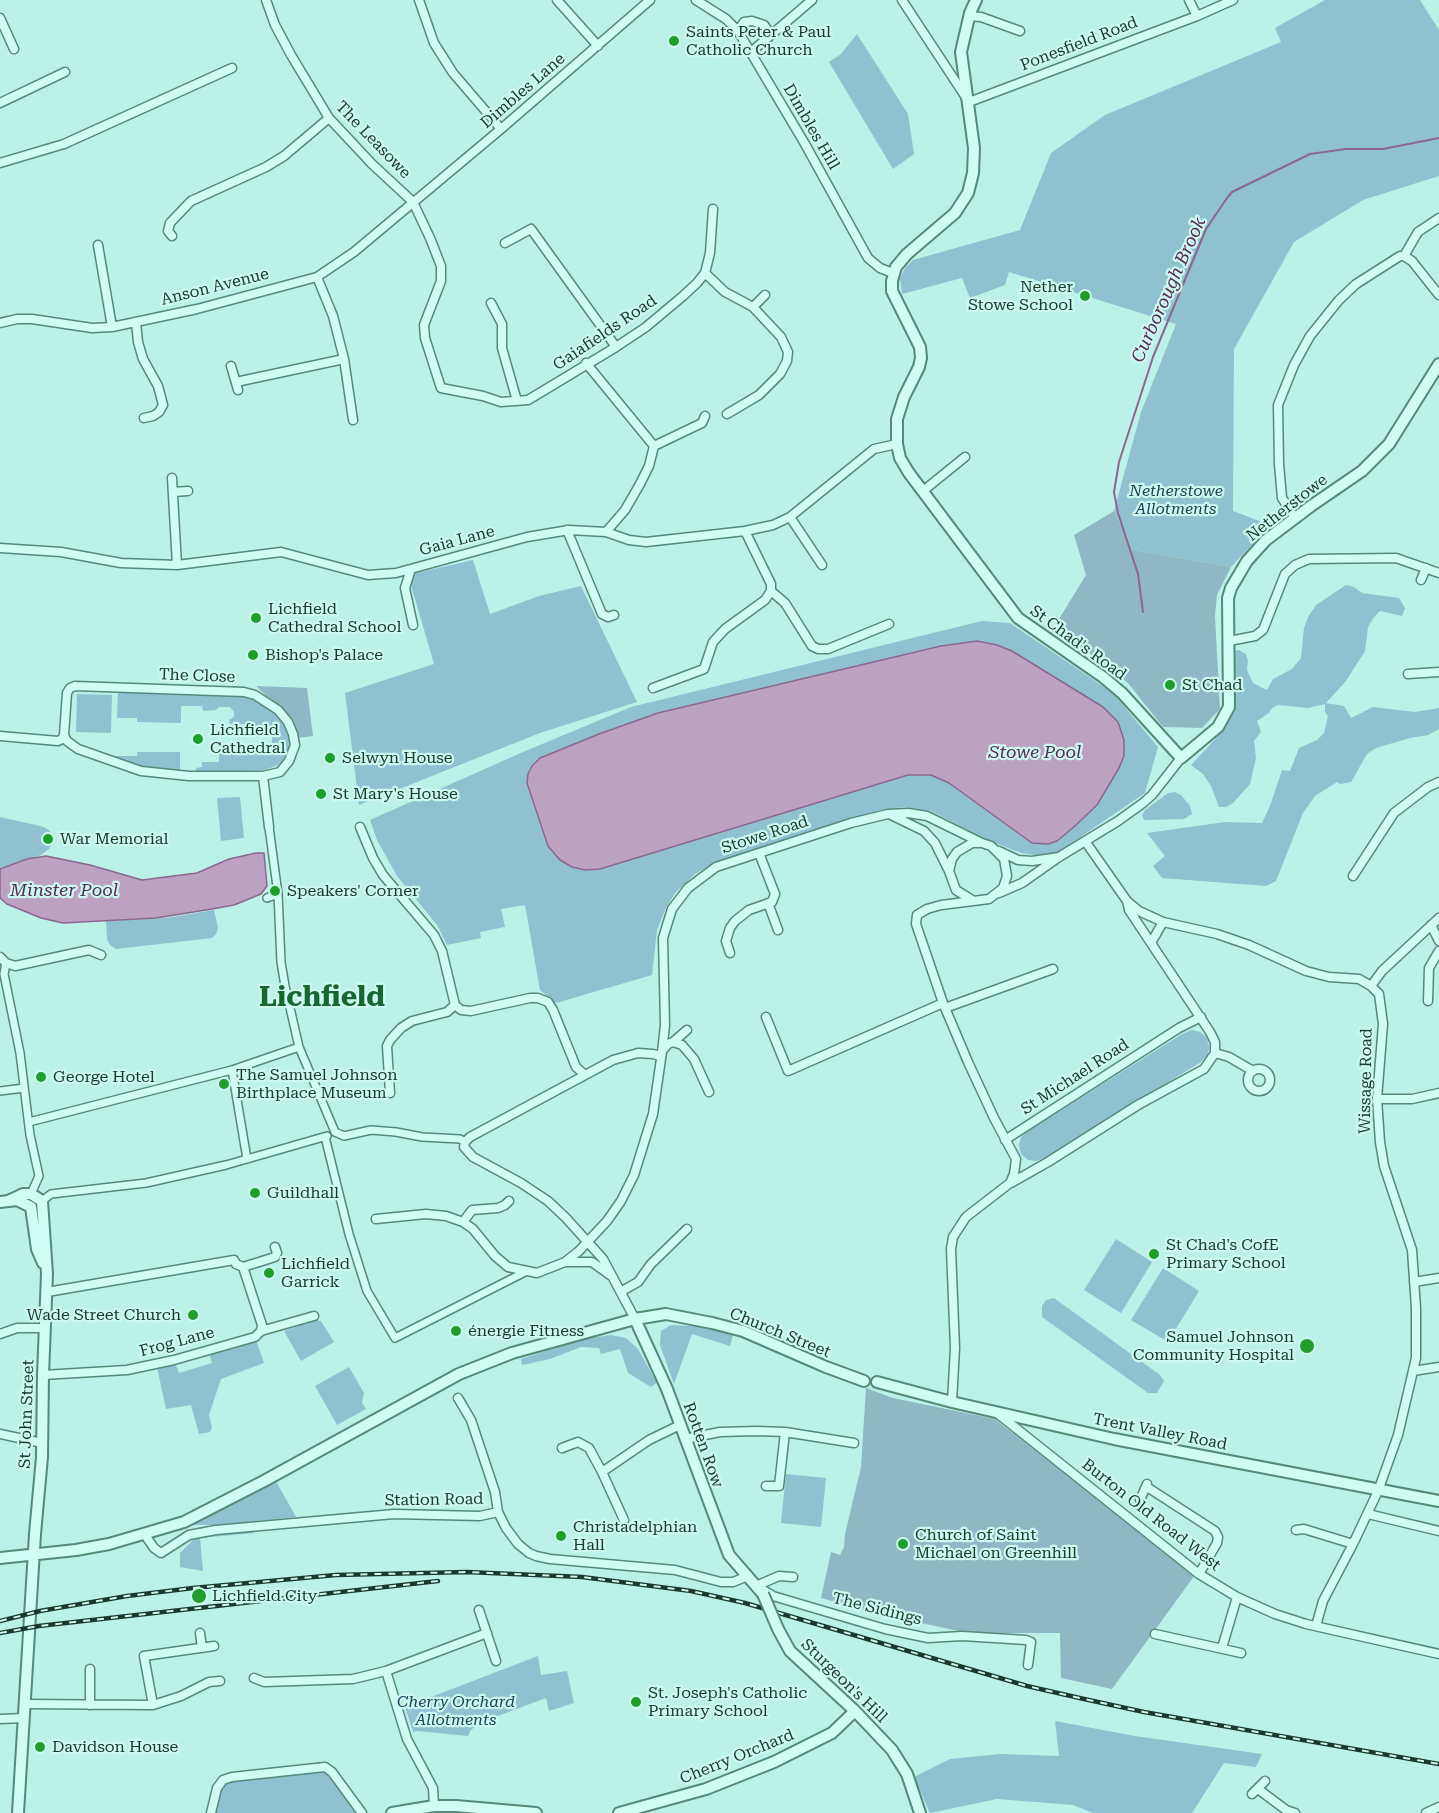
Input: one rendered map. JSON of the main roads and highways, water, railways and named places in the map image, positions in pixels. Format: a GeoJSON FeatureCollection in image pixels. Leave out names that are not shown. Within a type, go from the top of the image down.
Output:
{"type":"FeatureCollection","features":[{"type":"Feature","properties":{"kind":"water","name":"Stowe Pool"},"geometry":{"type":"Polygon","coordinates":[[[977,641],[1012,651],[1103,707],[1118,722],[1124,740],[1124,756],[1119,768],[1097,805],[1057,841],[1048,844],[1032,843],[949,783],[931,775],[908,775],[600,869],[585,870],[572,867],[560,860],[548,846],[527,783],[532,766],[540,758],[658,713],[941,646],[977,641]]]}},
{"type":"Feature","properties":{"kind":"water","name":"Minster Pool"},"geometry":{"type":"Polygon","coordinates":[[[264,853],[267,886],[261,894],[234,905],[212,909],[156,918],[63,923],[41,918],[7,904],[0,898],[0,869],[27,859],[46,856],[90,865],[142,880],[197,873],[229,859],[264,853]]]}},
{"type":"Feature","properties":{"kind":"waterway","name":"Curborough Brook"},"geometry":{"type":"LineString","coordinates":[[1143,612],[1138,574],[1118,513],[1114,492],[1119,462],[1153,357],[1206,229],[1232,192],[1310,154],[1346,149],[1383,149],[1439,138]]}},
{"type":"Feature","properties":{"kind":"railway"},"geometry":{"type":"LineString","coordinates":[[0,1621],[40,1611],[127,1596],[336,1575],[467,1572],[582,1577],[691,1591],[745,1603],[1027,1686],[1084,1699],[1144,1712],[1439,1764]]}},
{"type":"Feature","properties":{"kind":"railway"},"geometry":{"type":"LineString","coordinates":[[0,1633],[39,1626],[438,1581]]}},
{"type":"Feature","properties":{"kind":"place","name":"Saints Peter & Paul Catholic Church"},"geometry":{"type":"Point","coordinates":[674,41]}},
{"type":"Feature","properties":{"kind":"place","name":"Nether Stowe School"},"geometry":{"type":"Point","coordinates":[1085,296]}},
{"type":"Feature","properties":{"kind":"place","name":"Lichfield Cathedral School"},"geometry":{"type":"Point","coordinates":[256,618]}},
{"type":"Feature","properties":{"kind":"place","name":"Bishop's Palace"},"geometry":{"type":"Point","coordinates":[253,655]}},
{"type":"Feature","properties":{"kind":"place","name":"St Chad"},"geometry":{"type":"Point","coordinates":[1170,685]}},
{"type":"Feature","properties":{"kind":"place","name":"Lichfield Cathedral"},"geometry":{"type":"Point","coordinates":[198,739]}},
{"type":"Feature","properties":{"kind":"place","name":"Selwyn House"},"geometry":{"type":"Point","coordinates":[330,758]}},
{"type":"Feature","properties":{"kind":"place","name":"St Mary's House"},"geometry":{"type":"Point","coordinates":[321,794]}},
{"type":"Feature","properties":{"kind":"place","name":"War Memorial"},"geometry":{"type":"Point","coordinates":[48,839]}},
{"type":"Feature","properties":{"kind":"place","name":"Speakers' Corner"},"geometry":{"type":"Point","coordinates":[275,891]}},
{"type":"Feature","properties":{"kind":"place","name":"George Hotel"},"geometry":{"type":"Point","coordinates":[41,1077]}},
{"type":"Feature","properties":{"kind":"place","name":"The Samuel Johnson Birthplace Museum"},"geometry":{"type":"Point","coordinates":[224,1084]}},
{"type":"Feature","properties":{"kind":"place","name":"Guildhall"},"geometry":{"type":"Point","coordinates":[255,1193]}},
{"type":"Feature","properties":{"kind":"place","name":"St Chad's CofE Primary School"},"geometry":{"type":"Point","coordinates":[1154,1254]}},
{"type":"Feature","properties":{"kind":"place","name":"Lichfield Garrick"},"geometry":{"type":"Point","coordinates":[269,1273]}},
{"type":"Feature","properties":{"kind":"place","name":"Wade Street Church"},"geometry":{"type":"Point","coordinates":[193,1315]}},
{"type":"Feature","properties":{"kind":"place","name":"énergie Fitness"},"geometry":{"type":"Point","coordinates":[456,1331]}},
{"type":"Feature","properties":{"kind":"place","name":"Samuel Johnson Community Hospital"},"geometry":{"type":"Point","coordinates":[1307,1346]}},
{"type":"Feature","properties":{"kind":"place","name":"Christadelphian Hall"},"geometry":{"type":"Point","coordinates":[561,1536]}},
{"type":"Feature","properties":{"kind":"place","name":"Church of Saint Michael on Greenhill"},"geometry":{"type":"Point","coordinates":[903,1544]}},
{"type":"Feature","properties":{"kind":"place","name":"Lichfield City"},"geometry":{"type":"Point","coordinates":[199,1596]}},
{"type":"Feature","properties":{"kind":"place","name":"St. Joseph's Catholic Primary School"},"geometry":{"type":"Point","coordinates":[636,1702]}},
{"type":"Feature","properties":{"kind":"place","name":"Davidson House"},"geometry":{"type":"Point","coordinates":[40,1747]}},
{"type":"Feature","properties":{"kind":"district","name":"Lichfield"},"geometry":{"type":"Point","coordinates":[322,998]}},
{"type":"Feature","properties":{"kind":"park label","name":"Netherstowe Allotments"},"geometry":{"type":"Point","coordinates":[1176,500]}},
{"type":"Feature","properties":{"kind":"park label","name":"Cherry Orchard Allotments"},"geometry":{"type":"Point","coordinates":[456,1711]}}]}
